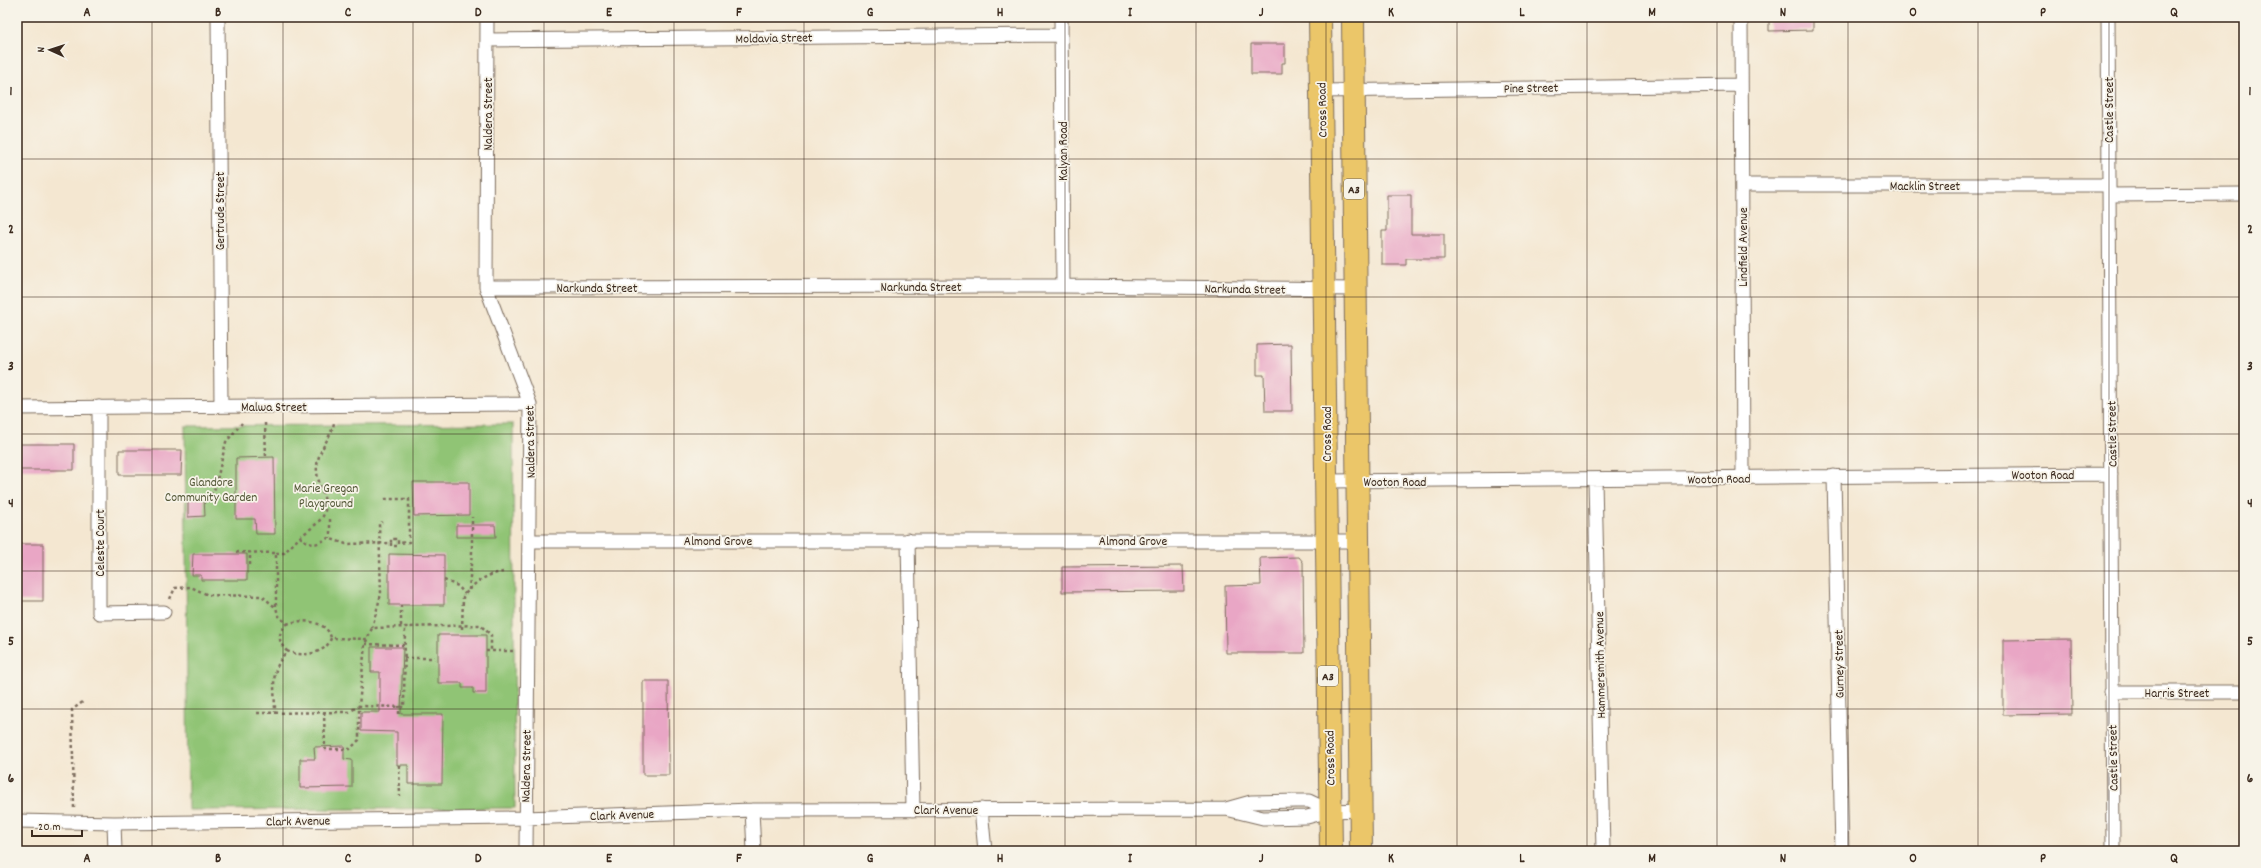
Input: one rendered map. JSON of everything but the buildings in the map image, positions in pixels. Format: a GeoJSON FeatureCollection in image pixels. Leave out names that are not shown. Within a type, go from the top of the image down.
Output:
{"type":"FeatureCollection","features":[{"type":"Feature","properties":{"kind":"highway","name":"Cross Road"},"geometry":{"type":"LineString","coordinates":[[1320,17],[1325,288],[1326,541],[1331,851]]}},
{"type":"Feature","properties":{"kind":"highway","name":"A3"},"geometry":{"type":"LineString","coordinates":[[1353,17],[1361,851]]}},
{"type":"Feature","properties":{"kind":"street","name":"Gertrude Street"},"geometry":{"type":"LineString","coordinates":[[218,17],[221,406]]}},
{"type":"Feature","properties":{"kind":"street","name":"Naldera Street"},"geometry":{"type":"LineString","coordinates":[[487,17],[486,287],[530,404],[525,818],[526,851]]}},
{"type":"Feature","properties":{"kind":"street","name":"Kalyan Road"},"geometry":{"type":"LineString","coordinates":[[1061,17],[1063,286]]}},
{"type":"Feature","properties":{"kind":"street","name":"Lindfield Avenue"},"geometry":{"type":"LineString","coordinates":[[1741,17],[1742,478]]}},
{"type":"Feature","properties":{"kind":"street","name":"Castle Street"},"geometry":{"type":"LineString","coordinates":[[2108,17],[2113,851]]}},
{"type":"Feature","properties":{"kind":"street","name":"Moldavia Street"},"geometry":{"type":"LineString","coordinates":[[487,40],[1061,35]]}},
{"type":"Feature","properties":{"kind":"street","name":"Pine Street"},"geometry":{"type":"LineString","coordinates":[[1321,90],[1741,85]]}},
{"type":"Feature","properties":{"kind":"street","name":"Macklin Street"},"geometry":{"type":"LineString","coordinates":[[1742,185],[2109,190],[2244,194]]}},
{"type":"Feature","properties":{"kind":"street","name":"Narkunda Street"},"geometry":{"type":"LineString","coordinates":[[486,287],[1063,286],[1356,289]]}},
{"type":"Feature","properties":{"kind":"street","name":"Malwa Street"},"geometry":{"type":"LineString","coordinates":[[17,408],[530,404]]}},
{"type":"Feature","properties":{"kind":"street","name":"Celeste Court"},"geometry":{"type":"LineString","coordinates":[[99,407],[99,613],[164,612]]}},
{"type":"Feature","properties":{"kind":"street","name":"Wooton Road"},"geometry":{"type":"LineString","coordinates":[[1326,481],[1595,480],[1834,476],[2111,474]]}},
{"type":"Feature","properties":{"kind":"street","name":"Gurney Street"},"geometry":{"type":"LineString","coordinates":[[1834,476],[1842,851]]}},
{"type":"Feature","properties":{"kind":"street","name":"Hammersmith Avenue"},"geometry":{"type":"LineString","coordinates":[[1595,480],[1604,851]]}},
{"type":"Feature","properties":{"kind":"street"},"geometry":{"type":"LineString","coordinates":[[908,540],[913,810]]}},
{"type":"Feature","properties":{"kind":"street","name":"Almond Grove"},"geometry":{"type":"LineString","coordinates":[[528,541],[1358,541]]}},
{"type":"Feature","properties":{"kind":"street","name":"Harris Street"},"geometry":{"type":"LineString","coordinates":[[2111,692],[2244,692]]}},
{"type":"Feature","properties":{"kind":"street"},"geometry":{"type":"LineString","coordinates":[[981,809],[986,851]]}},
{"type":"Feature","properties":{"kind":"street","name":"Clark Avenue"},"geometry":{"type":"LineString","coordinates":[[17,821],[114,823],[525,818],[752,810],[981,809],[1226,809],[1263,818],[1307,817],[1330,811],[1361,810]]}},
{"type":"Feature","properties":{"kind":"street"},"geometry":{"type":"LineString","coordinates":[[752,810],[754,851]]}},
{"type":"Feature","properties":{"kind":"street"},"geometry":{"type":"LineString","coordinates":[[114,823],[115,851]]}},
{"type":"Feature","properties":{"kind":"path"},"geometry":{"type":"LineString","coordinates":[[207,500],[216,488],[226,442],[242,423]]}},
{"type":"Feature","properties":{"kind":"path"},"geometry":{"type":"LineString","coordinates":[[265,423],[266,458]]}},
{"type":"Feature","properties":{"kind":"path"},"geometry":{"type":"LineString","coordinates":[[236,552],[284,553],[325,513],[325,500],[317,480],[317,464],[331,434],[334,423]]}},
{"type":"Feature","properties":{"kind":"path"},"geometry":{"type":"LineString","coordinates":[[300,537],[307,543],[315,544],[330,538],[346,544],[391,543],[391,539],[398,539],[398,543],[409,542],[409,499],[383,499]]}},
{"type":"Feature","properties":{"kind":"path"},"geometry":{"type":"LineString","coordinates":[[469,590],[472,552],[472,517]]}},
{"type":"Feature","properties":{"kind":"path"},"geometry":{"type":"LineString","coordinates":[[330,519],[330,538]]}},
{"type":"Feature","properties":{"kind":"path"},"geometry":{"type":"LineString","coordinates":[[324,712],[325,749],[350,749],[359,740],[359,706],[365,644],[372,628],[381,594],[379,524],[382,522]]}},
{"type":"Feature","properties":{"kind":"path"},"geometry":{"type":"LineString","coordinates":[[250,552],[250,566]]}},
{"type":"Feature","properties":{"kind":"path"},"geometry":{"type":"LineString","coordinates":[[276,553],[276,607],[278,615],[287,624]]}},
{"type":"Feature","properties":{"kind":"path"},"geometry":{"type":"LineString","coordinates":[[462,627],[462,602],[465,594],[486,576],[503,572]]}},
{"type":"Feature","properties":{"kind":"path"},"geometry":{"type":"LineString","coordinates":[[444,580],[458,586],[465,594]]}},
{"type":"Feature","properties":{"kind":"path"},"geometry":{"type":"LineString","coordinates":[[164,612],[175,588],[191,587],[208,595],[262,596],[276,607]]}},
{"type":"Feature","properties":{"kind":"path"},"geometry":{"type":"LineString","coordinates":[[401,606],[401,626]]}},
{"type":"Feature","properties":{"kind":"path"},"geometry":{"type":"LineString","coordinates":[[293,622],[322,625],[330,631],[331,638],[330,643],[323,650],[293,654],[287,651],[280,643],[280,632],[287,624],[293,622]]}},
{"type":"Feature","properties":{"kind":"path"},"geometry":{"type":"LineString","coordinates":[[372,628],[401,626],[480,626],[490,635],[490,651]]}},
{"type":"Feature","properties":{"kind":"path"},"geometry":{"type":"LineString","coordinates":[[257,713],[349,712],[359,706],[404,707],[405,626]]}},
{"type":"Feature","properties":{"kind":"path"},"geometry":{"type":"LineString","coordinates":[[331,638],[367,639]]}},
{"type":"Feature","properties":{"kind":"path"},"geometry":{"type":"LineString","coordinates":[[365,644],[404,645]]}},
{"type":"Feature","properties":{"kind":"path"},"geometry":{"type":"LineString","coordinates":[[486,651],[527,650]]}},
{"type":"Feature","properties":{"kind":"path"},"geometry":{"type":"LineString","coordinates":[[275,712],[274,672],[277,662],[287,651]]}},
{"type":"Feature","properties":{"kind":"path"},"geometry":{"type":"LineString","coordinates":[[404,658],[435,658]]}},
{"type":"Feature","properties":{"kind":"path"},"geometry":{"type":"LineString","coordinates":[[74,822],[72,710],[84,701]]}},
{"type":"Feature","properties":{"kind":"path"},"geometry":{"type":"LineString","coordinates":[[399,706],[399,714]]}},
{"type":"Feature","properties":{"kind":"path"},"geometry":{"type":"LineString","coordinates":[[399,765],[400,796]]}},
{"type":"Feature","properties":{"kind":"green space"},"geometry":{"type":"Polygon","coordinates":[[[513,424],[515,808],[188,810],[185,426],[513,424]]]}},
{"type":"Feature","properties":{"kind":"park label","name":"Glandore Community Garden"},"geometry":{"type":"Point","coordinates":[211,488]}},
{"type":"Feature","properties":{"kind":"park label","name":"Marie Gregan Playground"},"geometry":{"type":"Point","coordinates":[326,494]}}]}
